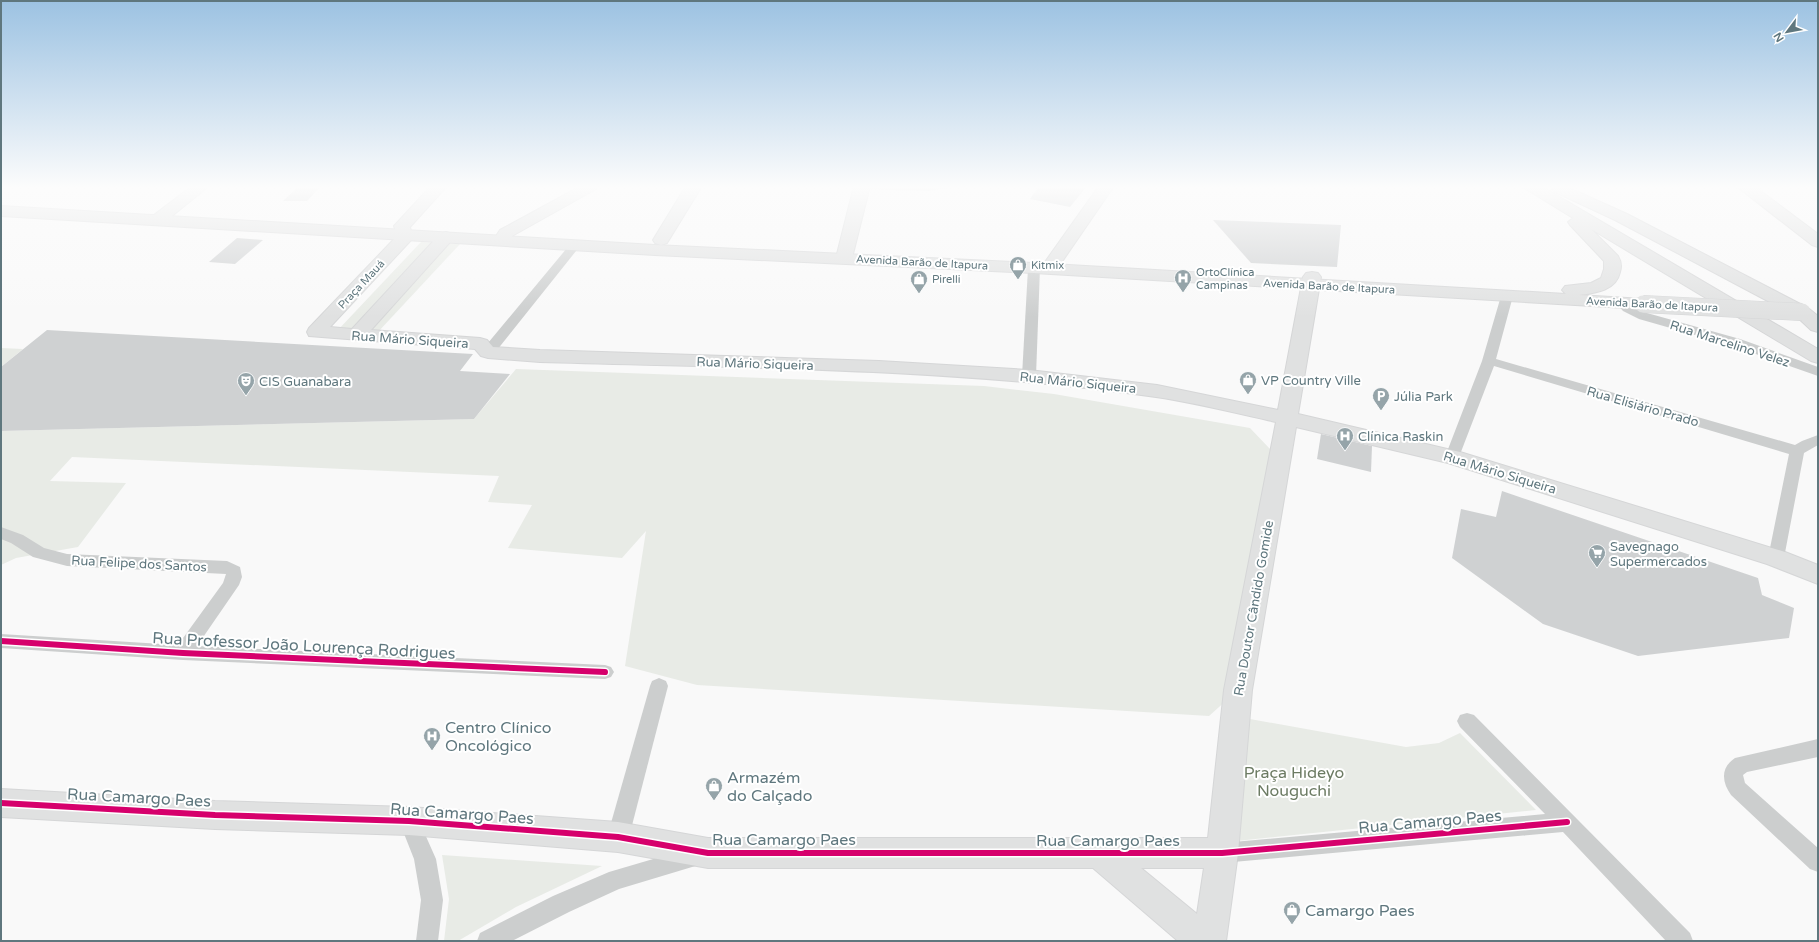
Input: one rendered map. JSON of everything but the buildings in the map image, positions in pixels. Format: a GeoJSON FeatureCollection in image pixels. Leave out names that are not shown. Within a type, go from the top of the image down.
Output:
{"type":"FeatureCollection","features":[{"type":"Feature","properties":{"kind":"main road","name":"Avenida Barão de Itapura"},"geometry":{"type":"LineString","coordinates":[[386,230],[504,236],[661,240],[1034,268],[1311,281],[1564,290],[1633,300],[1813,310]]}},
{"type":"Feature","properties":{"kind":"main road"},"geometry":{"type":"LineString","coordinates":[[504,236],[515,230]]}},
{"type":"Feature","properties":{"kind":"main road"},"geometry":{"type":"LineString","coordinates":[[661,240],[667,230]]}},
{"type":"Feature","properties":{"kind":"main road"},"geometry":{"type":"LineString","coordinates":[[844,254],[850,230]]}},
{"type":"Feature","properties":{"kind":"main road"},"geometry":{"type":"LineString","coordinates":[[1053,262],[1075,230]]}},
{"type":"Feature","properties":{"kind":"main road"},"geometry":{"type":"LineString","coordinates":[[1564,290],[1589,289],[1599,286],[1611,278],[1614,268],[1612,260],[1584,230]]}},
{"type":"Feature","properties":{"kind":"main road"},"geometry":{"type":"LineString","coordinates":[[1609,230],[1694,285],[1818,357]]}},
{"type":"Feature","properties":{"kind":"main road"},"geometry":{"type":"LineString","coordinates":[[1646,230],[1786,304],[1813,310],[1818,326]]}},
{"type":"Feature","properties":{"kind":"main road"},"geometry":{"type":"LineString","coordinates":[[1802,230],[1818,242]]}},
{"type":"Feature","properties":{"kind":"main road","name":"Avenida Barão de Itapura"},"geometry":{"type":"LineString","coordinates":[[404,231],[446,237],[504,236],[576,244],[655,250],[844,254],[1053,262],[1507,296],[1786,304]]}},
{"type":"Feature","properties":{"kind":"main road","name":"Praça Mauá"},"geometry":{"type":"LineString","coordinates":[[316,332],[404,231]]}},
{"type":"Feature","properties":{"kind":"main road"},"geometry":{"type":"LineString","coordinates":[[357,335],[446,237]]}},
{"type":"Feature","properties":{"kind":"main road","name":"Rua Doutor Cândido Gomide"},"geometry":{"type":"LineString","coordinates":[[1209,941],[1222,853],[1238,690],[1311,281]]}},
{"type":"Feature","properties":{"kind":"main road","name":"Rua Mário Siqueira"},"geometry":{"type":"LineString","coordinates":[[316,332],[480,344],[488,352],[548,356],[879,367],[1029,376],[1157,390],[1287,418],[1452,457],[1776,558],[1818,575]]}},
{"type":"Feature","properties":{"kind":"main road","name":"Rua Camargo Paes"},"geometry":{"type":"LineString","coordinates":[[1,803],[216,815],[409,821],[618,837],[708,853],[1222,853]]}},
{"type":"Feature","properties":{"kind":"main road"},"geometry":{"type":"LineString","coordinates":[[1099,853],[1203,941]]}},
{"type":"Feature","properties":{"kind":"street"},"geometry":{"type":"LineString","coordinates":[[488,352],[576,244]]}},
{"type":"Feature","properties":{"kind":"street"},"geometry":{"type":"LineString","coordinates":[[1029,376],[1034,268]]}},
{"type":"Feature","properties":{"kind":"street"},"geometry":{"type":"LineString","coordinates":[[1452,457],[1489,361],[1507,296]]}},
{"type":"Feature","properties":{"kind":"street","name":"Rua Marcelino Velez"},"geometry":{"type":"LineString","coordinates":[[1633,300],[1627,308],[1643,316],[1735,342],[1818,372]]}},
{"type":"Feature","properties":{"kind":"street","name":"Rua Elisiário Prado"},"geometry":{"type":"LineString","coordinates":[[1489,361],[1797,451]]}},
{"type":"Feature","properties":{"kind":"street"},"geometry":{"type":"LineString","coordinates":[[1776,558],[1797,451],[1807,444],[1818,440]]}},
{"type":"Feature","properties":{"kind":"street","name":"Rua Felipe dos Santos"},"geometry":{"type":"LineString","coordinates":[[1,533],[17,539],[39,553],[67,560],[227,567],[234,571],[234,577],[231,585],[183,653]]}},
{"type":"Feature","properties":{"kind":"street","name":"Rua Professor João Lourença Rodrigues"},"geometry":{"type":"LineString","coordinates":[[1,641],[183,653],[605,672]]}},
{"type":"Feature","properties":{"kind":"street"},"geometry":{"type":"LineString","coordinates":[[618,837],[659,686]]}},
{"type":"Feature","properties":{"kind":"street"},"geometry":{"type":"LineString","coordinates":[[1466,722],[1567,822],[1682,941]]}},
{"type":"Feature","properties":{"kind":"street"},"geometry":{"type":"LineString","coordinates":[[1818,748],[1742,764],[1733,771],[1732,774],[1734,783],[1738,789],[1818,862]]}},
{"type":"Feature","properties":{"kind":"street"},"geometry":{"type":"LineString","coordinates":[[409,821],[425,859],[432,900],[427,941]]}},
{"type":"Feature","properties":{"kind":"street","name":"Rua Camargo Paes"},"geometry":{"type":"LineString","coordinates":[[1222,853],[1567,822]]}},
{"type":"Feature","properties":{"kind":"street"},"geometry":{"type":"LineString","coordinates":[[488,941],[561,904],[616,879],[708,853]]}},
{"type":"Feature","properties":{"kind":"green space"},"geometry":{"type":"Polygon","coordinates":[[[421,242],[460,244],[377,333],[338,330],[421,242]]]}},
{"type":"Feature","properties":{"kind":"green space"},"geometry":{"type":"Polygon","coordinates":[[[1,348],[23,349],[1,367],[1,348]]]}},
{"type":"Feature","properties":{"kind":"green space"},"geometry":{"type":"Polygon","coordinates":[[[516,369],[984,386],[1054,394],[1250,428],[1270,449],[1261,533],[1238,690],[1209,716],[697,685],[625,666],[646,531],[622,558],[508,548],[532,505],[488,502],[499,476],[72,457],[50,481],[126,483],[78,547],[16,558],[1,565],[1,431],[474,419],[516,369]]]}},
{"type":"Feature","properties":{"kind":"green space","name":"Praça Hideyo Nouguchi"},"geometry":{"type":"Polygon","coordinates":[[[1250,719],[1406,747],[1439,743],[1460,733],[1536,810],[1227,842],[1250,719]]]}},
{"type":"Feature","properties":{"kind":"green space"},"geometry":{"type":"Polygon","coordinates":[[[442,855],[602,866],[516,907],[458,941],[444,941],[449,899],[442,855]]]}},
{"type":"Feature","properties":{"kind":"cycle path"},"geometry":{"type":"LineString","coordinates":[[1,641],[183,653],[605,672]]}},
{"type":"Feature","properties":{"kind":"cycle path"},"geometry":{"type":"LineString","coordinates":[[1,803],[215,815],[409,821],[618,837],[708,853],[1222,853],[1567,822]]}},
{"type":"Feature","properties":{"kind":"place","name":"Kitmix"},"geometry":{"type":"Point","coordinates":[1018,280]}},
{"type":"Feature","properties":{"kind":"place","name":"OrtoClínica Campinas"},"geometry":{"type":"Point","coordinates":[1183,293]}},
{"type":"Feature","properties":{"kind":"place","name":"Pirelli"},"geometry":{"type":"Point","coordinates":[919,294]}},
{"type":"Feature","properties":{"kind":"place","name":"VP Country Ville"},"geometry":{"type":"Point","coordinates":[1248,395]}},
{"type":"Feature","properties":{"kind":"place","name":"CIS Guanabara"},"geometry":{"type":"Point","coordinates":[246,396]}},
{"type":"Feature","properties":{"kind":"place","name":"Júlia Park"},"geometry":{"type":"Point","coordinates":[1381,411]}},
{"type":"Feature","properties":{"kind":"place","name":"Clínica Raskin"},"geometry":{"type":"Point","coordinates":[1345,451]}},
{"type":"Feature","properties":{"kind":"place","name":"Savegnago Supermercados"},"geometry":{"type":"Point","coordinates":[1597,568]}},
{"type":"Feature","properties":{"kind":"place","name":"Centro Clínico Oncológico"},"geometry":{"type":"Point","coordinates":[432,751]}},
{"type":"Feature","properties":{"kind":"place","name":"Armazém do Calçado"},"geometry":{"type":"Point","coordinates":[714,801]}},
{"type":"Feature","properties":{"kind":"place","name":"Camargo Paes"},"geometry":{"type":"Point","coordinates":[1292,925]}}]}
